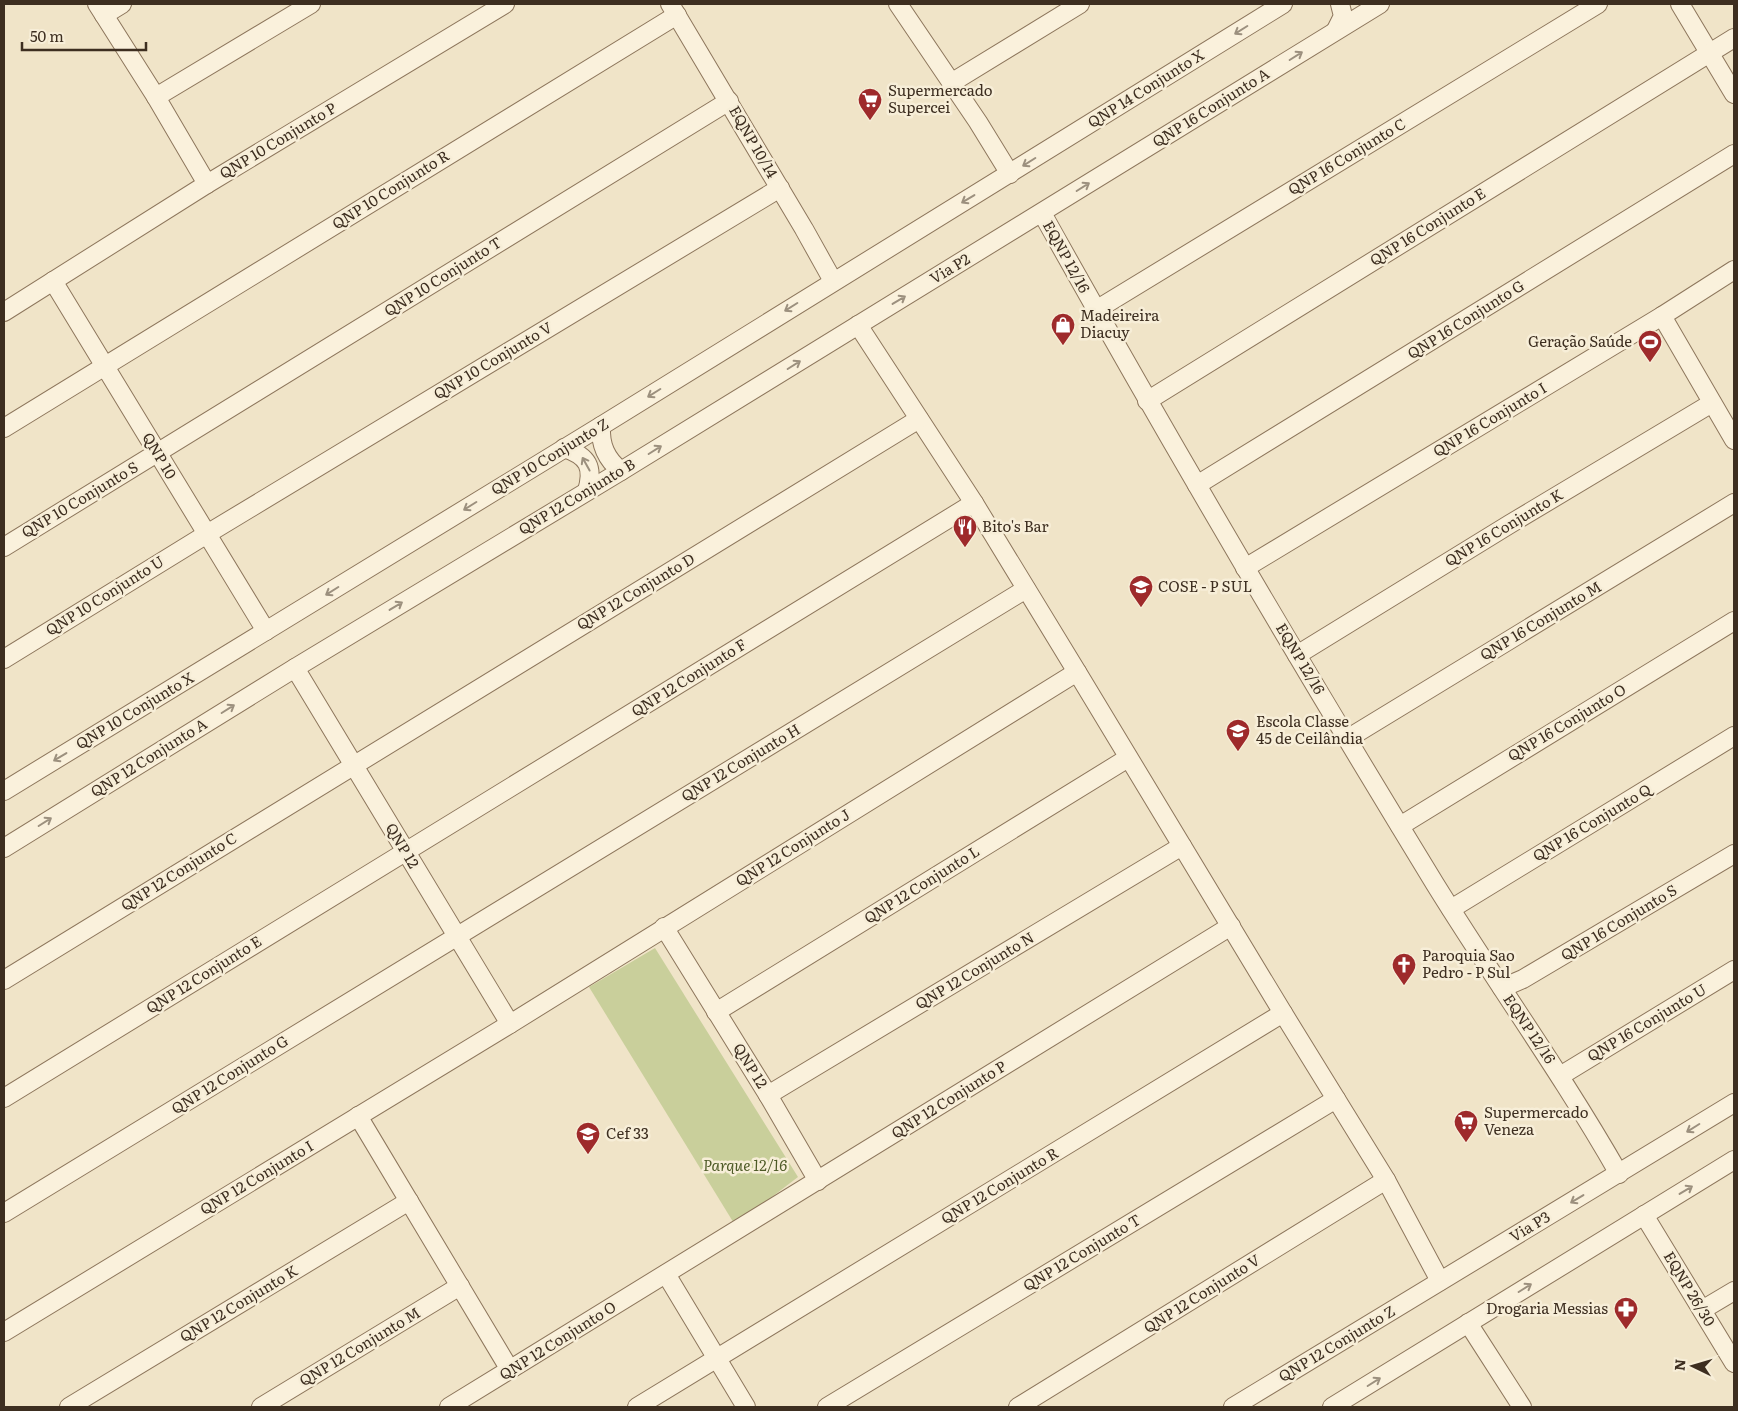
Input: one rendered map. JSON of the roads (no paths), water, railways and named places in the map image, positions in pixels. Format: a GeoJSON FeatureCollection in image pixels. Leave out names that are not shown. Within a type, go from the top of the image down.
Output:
{"type":"FeatureCollection","features":[{"type":"Feature","properties":{"kind":"street"},"geometry":{"type":"LineString","coordinates":[[122,4],[100,9],[156,97],[207,184]]}},
{"type":"Feature","properties":{"kind":"street"},"geometry":{"type":"LineString","coordinates":[[156,97],[312,4]]}},
{"type":"Feature","properties":{"kind":"street","name":"QNP 10 Conjunto P"},"geometry":{"type":"LineString","coordinates":[[4,312],[207,184],[505,4]]}},
{"type":"Feature","properties":{"kind":"street"},"geometry":{"type":"LineString","coordinates":[[833,281],[1010,174],[978,122],[898,4]]}},
{"type":"Feature","properties":{"kind":"street"},"geometry":{"type":"LineString","coordinates":[[952,83],[1080,4]]}},
{"type":"Feature","properties":{"kind":"street","name":"QNP 14 Conjunto X"},"geometry":{"type":"LineString","coordinates":[[1010,174],[1283,4]]}},
{"type":"Feature","properties":{"kind":"street"},"geometry":{"type":"LineString","coordinates":[[1336,30],[1343,16],[1340,4]]}},
{"type":"Feature","properties":{"kind":"street","name":"QNP 16 Conjunto A"},"geometry":{"type":"LineString","coordinates":[[1042,213],[1380,4]]}},
{"type":"Feature","properties":{"kind":"street","name":"QNP 16 Conjunto C"},"geometry":{"type":"LineString","coordinates":[[1096,310],[1598,4]]}},
{"type":"Feature","properties":{"kind":"street"},"geometry":{"type":"LineString","coordinates":[[1680,4],[1734,94]]}},
{"type":"Feature","properties":{"kind":"street","name":"EQNP 10/14"},"geometry":{"type":"LineString","coordinates":[[674,9],[833,281]]}},
{"type":"Feature","properties":{"kind":"street","name":"QNP 10 Conjunto R"},"geometry":{"type":"LineString","coordinates":[[4,428],[674,9]]}},
{"type":"Feature","properties":{"kind":"street","name":"QNP 16 Conjunto E"},"geometry":{"type":"LineString","coordinates":[[1147,401],[1734,38]]}},
{"type":"Feature","properties":{"kind":"street","name":"QNP 10 Conjunto T"},"geometry":{"type":"LineString","coordinates":[[157,453],[729,101]]}},
{"type":"Feature","properties":{"kind":"street","name":"QNP 16 Conjunto G"},"geometry":{"type":"LineString","coordinates":[[1197,485],[1734,154]]}},
{"type":"Feature","properties":{"kind":"street","name":"QNP 10 Conjunto V"},"geometry":{"type":"LineString","coordinates":[[207,534],[780,188]]}},
{"type":"Feature","properties":{"kind":"street","name":"EQNP 12/16"},"geometry":{"type":"LineString","coordinates":[[1042,213],[1147,401],[1347,739],[1451,909],[1587,1118],[1619,1174]]}},
{"type":"Feature","properties":{"kind":"street","name":"Via P2"},"geometry":{"type":"LineString","coordinates":[[858,325],[1042,213]]}},
{"type":"Feature","properties":{"kind":"street","name":"QNP 16 Conjunto I"},"geometry":{"type":"LineString","coordinates":[[1245,568],[1662,316],[1734,270]]}},
{"type":"Feature","properties":{"kind":"street","name":"QNP 10"},"geometry":{"type":"LineString","coordinates":[[53,281],[266,631]]}},
{"type":"Feature","properties":{"kind":"street","name":"QNP 10 Conjunto Z"},"geometry":{"type":"LineString","coordinates":[[266,631],[601,426],[833,281]]}},
{"type":"Feature","properties":{"kind":"street"},"geometry":{"type":"LineString","coordinates":[[1662,316],[1734,440]]}},
{"type":"Feature","properties":{"kind":"street"},"geometry":{"type":"LineString","coordinates":[[858,325],[974,503],[1078,672],[1128,758],[1386,1180],[1440,1281]]}},
{"type":"Feature","properties":{"kind":"street","name":"QNP 12 Conjunto B"},"geometry":{"type":"LineString","coordinates":[[295,668],[858,325]]}},
{"type":"Feature","properties":{"kind":"street","name":"QNP 16 Conjunto K"},"geometry":{"type":"LineString","coordinates":[[1297,655],[1712,403]]}},
{"type":"Feature","properties":{"kind":"street","name":"QNP 12 Conjunto D"},"geometry":{"type":"LineString","coordinates":[[353,764],[919,419]]}},
{"type":"Feature","properties":{"kind":"street"},"geometry":{"type":"LineString","coordinates":[[601,426],[600,437],[605,451],[613,464],[621,471]]}},
{"type":"Feature","properties":{"kind":"street"},"geometry":{"type":"LineString","coordinates":[[564,448],[578,452],[587,463],[591,477],[587,491]]}},
{"type":"Feature","properties":{"kind":"street","name":"QNP 10 Conjunto S"},"geometry":{"type":"LineString","coordinates":[[4,547],[157,453]]}},
{"type":"Feature","properties":{"kind":"street","name":"QNP 12 Conjunto F"},"geometry":{"type":"LineString","coordinates":[[405,852],[974,503]]}},
{"type":"Feature","properties":{"kind":"street","name":"QNP 16 Conjunto M"},"geometry":{"type":"LineString","coordinates":[[1347,739],[1734,503]]}},
{"type":"Feature","properties":{"kind":"street","name":"QNP 10 Conjunto U"},"geometry":{"type":"LineString","coordinates":[[4,659],[207,534]]}},
{"type":"Feature","properties":{"kind":"street","name":"QNP 12 Conjunto H"},"geometry":{"type":"LineString","coordinates":[[456,936],[1026,589]]}},
{"type":"Feature","properties":{"kind":"street","name":"QNP 16 Conjunto O"},"geometry":{"type":"LineString","coordinates":[[1400,826],[1734,621]]}},
{"type":"Feature","properties":{"kind":"street","name":"QNP 10 Conjunto X"},"geometry":{"type":"LineString","coordinates":[[4,791],[266,631]]}},
{"type":"Feature","properties":{"kind":"street","name":"QNP 12"},"geometry":{"type":"LineString","coordinates":[[295,668],[510,1024]]}},
{"type":"Feature","properties":{"kind":"street","name":"QNP 12 Conjunto A"},"geometry":{"type":"LineString","coordinates":[[4,848],[295,668]]}},
{"type":"Feature","properties":{"kind":"street","name":"QNP 12 Conjunto J"},"geometry":{"type":"LineString","coordinates":[[510,1024],[1078,672]]}},
{"type":"Feature","properties":{"kind":"street","name":"QNP 16 Conjunto Q"},"geometry":{"type":"LineString","coordinates":[[1451,909],[1734,736]]}},
{"type":"Feature","properties":{"kind":"street","name":"QNP 12 Conjunto L"},"geometry":{"type":"LineString","coordinates":[[716,1012],[1128,758]]}},
{"type":"Feature","properties":{"kind":"street","name":"QNP 12 Conjunto C"},"geometry":{"type":"LineString","coordinates":[[4,980],[353,764]]}},
{"type":"Feature","properties":{"kind":"street","name":"QNP 12 Conjunto N"},"geometry":{"type":"LineString","coordinates":[[768,1095],[1182,846]]}},
{"type":"Feature","properties":{"kind":"street","name":"QNP 12 Conjunto E"},"geometry":{"type":"LineString","coordinates":[[4,1098],[405,852]]}},
{"type":"Feature","properties":{"kind":"street","name":"QNP 16 Conjunto S"},"geometry":{"type":"LineString","coordinates":[[1502,988],[1523,979],[1734,854]]}},
{"type":"Feature","properties":{"kind":"street","name":"QNP 12 Conjunto P"},"geometry":{"type":"LineString","coordinates":[[666,1274],[1232,926]]}},
{"type":"Feature","properties":{"kind":"street","name":"QNP 12"},"geometry":{"type":"LineString","coordinates":[[664,927],[768,1095],[818,1181]]}},
{"type":"Feature","properties":{"kind":"street","name":"QNP 12 Conjunto G"},"geometry":{"type":"LineString","coordinates":[[4,1213],[456,936]]}},
{"type":"Feature","properties":{"kind":"street","name":"QNP 16 Conjunto U"},"geometry":{"type":"LineString","coordinates":[[1560,1076],[1734,970]]}},
{"type":"Feature","properties":{"kind":"street","name":"QNP 12 Conjunto R"},"geometry":{"type":"LineString","coordinates":[[637,1407],[1283,1013]]}},
{"type":"Feature","properties":{"kind":"street","name":"QNP 12 Conjunto I"},"geometry":{"type":"LineString","coordinates":[[4,1332],[510,1024]]}},
{"type":"Feature","properties":{"kind":"street","name":"QNP 12 Conjunto T"},"geometry":{"type":"LineString","coordinates":[[827,1407],[1336,1099]]}},
{"type":"Feature","properties":{"kind":"street","name":"Via P3"},"geometry":{"type":"LineString","coordinates":[[1440,1281],[1734,1103]]}},
{"type":"Feature","properties":{"kind":"street"},"geometry":{"type":"LineString","coordinates":[[358,1116],[510,1370]]}},
{"type":"Feature","properties":{"kind":"street"},"geometry":{"type":"LineString","coordinates":[[1332,1407],[1734,1160]]}},
{"type":"Feature","properties":{"kind":"street","name":"QNP 12 Conjunto V"},"geometry":{"type":"LineString","coordinates":[[1018,1407],[1386,1180]]}},
{"type":"Feature","properties":{"kind":"street","name":"QNP 12 Conjunto K"},"geometry":{"type":"LineString","coordinates":[[69,1407],[409,1201]]}},
{"type":"Feature","properties":{"kind":"street","name":"EQNP 26/30"},"geometry":{"type":"LineString","coordinates":[[1644,1215],[1734,1364]]}},
{"type":"Feature","properties":{"kind":"street"},"geometry":{"type":"LineString","coordinates":[[666,1274],[746,1407]]}},
{"type":"Feature","properties":{"kind":"street","name":"QNP 12 Conjunto O"},"geometry":{"type":"LineString","coordinates":[[449,1407],[666,1274]]}},
{"type":"Feature","properties":{"kind":"street","name":"QNP 12 Conjunto Z"},"geometry":{"type":"LineString","coordinates":[[1233,1407],[1440,1281]]}},
{"type":"Feature","properties":{"kind":"street","name":"QNP 12 Conjunto M"},"geometry":{"type":"LineString","coordinates":[[261,1407],[460,1286]]}},
{"type":"Feature","properties":{"kind":"street"},"geometry":{"type":"LineString","coordinates":[[1702,1310],[1734,1291]]}},
{"type":"Feature","properties":{"kind":"street"},"geometry":{"type":"LineString","coordinates":[[1468,1323],[1522,1407]]}},
{"type":"Feature","properties":{"kind":"street"},"geometry":{"type":"LineString","coordinates":[[1254,1407],[1261,1390]]}},
{"type":"Feature","properties":{"kind":"place","name":"Supermercado Supercei"},"geometry":{"type":"Point","coordinates":[870,121]}},
{"type":"Feature","properties":{"kind":"place","name":"Madeireira Diacuy"},"geometry":{"type":"Point","coordinates":[1063,346]}},
{"type":"Feature","properties":{"kind":"place","name":"Geração Saúde"},"geometry":{"type":"Point","coordinates":[1650,363]}},
{"type":"Feature","properties":{"kind":"place","name":"Bito's Bar"},"geometry":{"type":"Point","coordinates":[965,548]}},
{"type":"Feature","properties":{"kind":"place","name":"COSE - P SUL"},"geometry":{"type":"Point","coordinates":[1141,608]}},
{"type":"Feature","properties":{"kind":"place","name":"Escola Classe 45 de Ceilândia"},"geometry":{"type":"Point","coordinates":[1238,752]}},
{"type":"Feature","properties":{"kind":"place","name":"Paroquia Sao Pedro - P Sul"},"geometry":{"type":"Point","coordinates":[1404,986]}},
{"type":"Feature","properties":{"kind":"place","name":"Supermercado Veneza"},"geometry":{"type":"Point","coordinates":[1466,1143]}},
{"type":"Feature","properties":{"kind":"place","name":"Cef 33"},"geometry":{"type":"Point","coordinates":[588,1155]}},
{"type":"Feature","properties":{"kind":"place","name":"Drogaria Messias"},"geometry":{"type":"Point","coordinates":[1626,1330]}},
{"type":"Feature","properties":{"kind":"park label","name":"Parque 12/16"},"geometry":{"type":"Point","coordinates":[745,1166]}}]}
